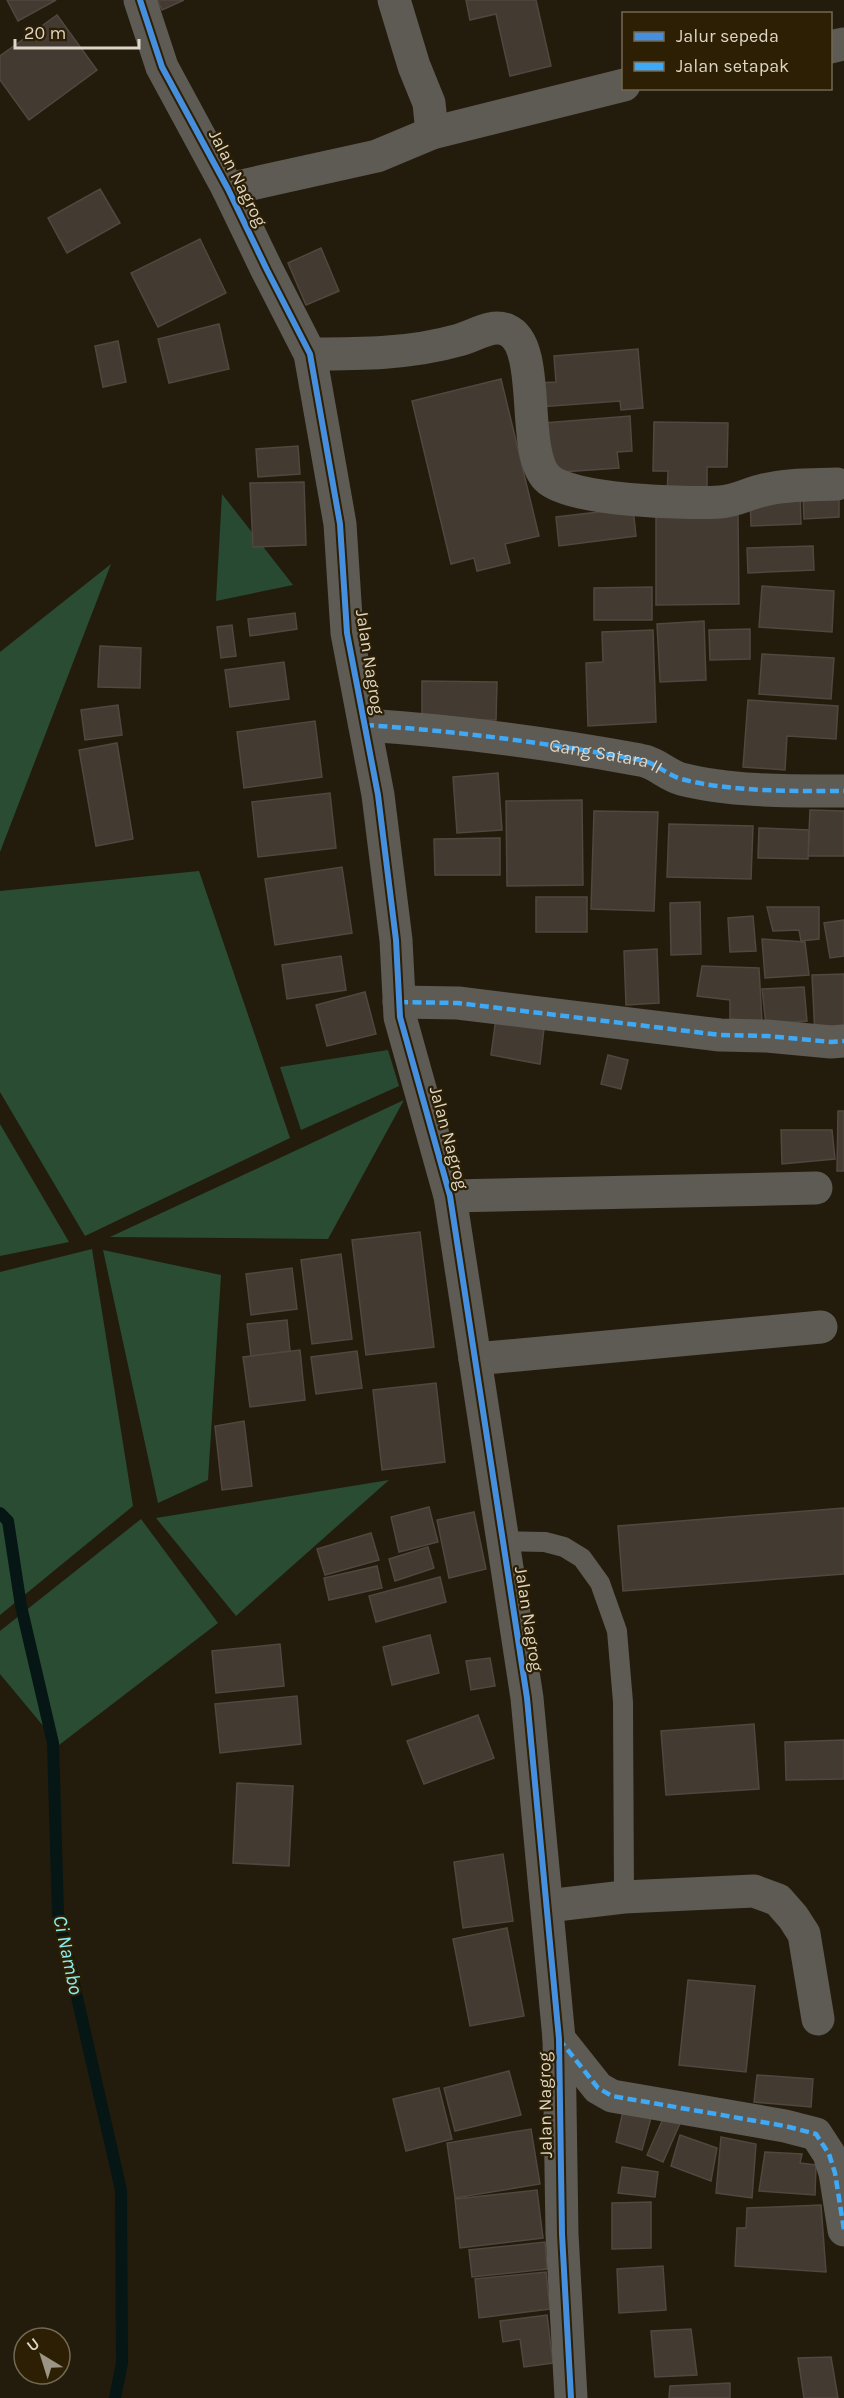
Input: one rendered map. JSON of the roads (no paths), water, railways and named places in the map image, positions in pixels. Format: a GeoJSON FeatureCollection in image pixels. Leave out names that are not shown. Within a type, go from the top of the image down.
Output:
{"type":"FeatureCollection","features":[{"type":"Feature","properties":{"kind":"street","name":"Jalan Nagrog"},"geometry":{"type":"LineString","coordinates":[[140,0],[162,67],[228,189],[310,354],[340,524],[347,633],[378,795],[396,940],[400,1017],[450,1196],[527,1698],[559,2039],[562,2234],[571,2398]]}},
{"type":"Feature","properties":{"kind":"street"},"geometry":{"type":"LineString","coordinates":[[394,0],[414,66],[429,103],[432,134]]}},
{"type":"Feature","properties":{"kind":"street"},"geometry":{"type":"LineString","coordinates":[[228,189],[377,156],[432,134],[622,86]]}},
{"type":"Feature","properties":{"kind":"street"},"geometry":{"type":"LineString","coordinates":[[310,354],[372,355],[459,340],[498,327],[519,338],[526,363],[538,463],[546,478],[561,488],[584,494],[651,501],[714,502],[749,496],[765,489],[837,484]]}},
{"type":"Feature","properties":{"kind":"street","name":"Gang Satara II"},"geometry":{"type":"LineString","coordinates":[[365,725],[532,741],[644,760],[679,778],[708,784],[782,791],[844,791]]}},
{"type":"Feature","properties":{"kind":"street"},"geometry":{"type":"LineString","coordinates":[[399,1002],[458,1003],[720,1035],[844,1041]]}},
{"type":"Feature","properties":{"kind":"street"},"geometry":{"type":"LineString","coordinates":[[450,1196],[816,1188]]}},
{"type":"Feature","properties":{"kind":"street"},"geometry":{"type":"LineString","coordinates":[[475,1359],[821,1327]]}},
{"type":"Feature","properties":{"kind":"street"},"geometry":{"type":"LineString","coordinates":[[547,1905],[624,1897],[754,1890],[777,1900],[793,1917],[804,1934],[818,2019]]}},
{"type":"Feature","properties":{"kind":"street"},"geometry":{"type":"LineString","coordinates":[[559,2039],[598,2088],[612,2096],[785,2126],[816,2134],[829,2154],[835,2174],[844,2230]]}},
{"type":"Feature","properties":{"kind":"lane"},"geometry":{"type":"LineString","coordinates":[[502,1540],[545,1542],[564,1547],[582,1558],[600,1584],[617,1631],[623,1701],[624,1897]]}},
{"type":"Feature","properties":{"kind":"waterway","name":"Ci Nambo"},"geometry":{"type":"LineString","coordinates":[[0,1513],[8,1521],[21,1606],[53,1743],[58,1914],[121,2190],[122,2363],[115,2398]]}}]}
